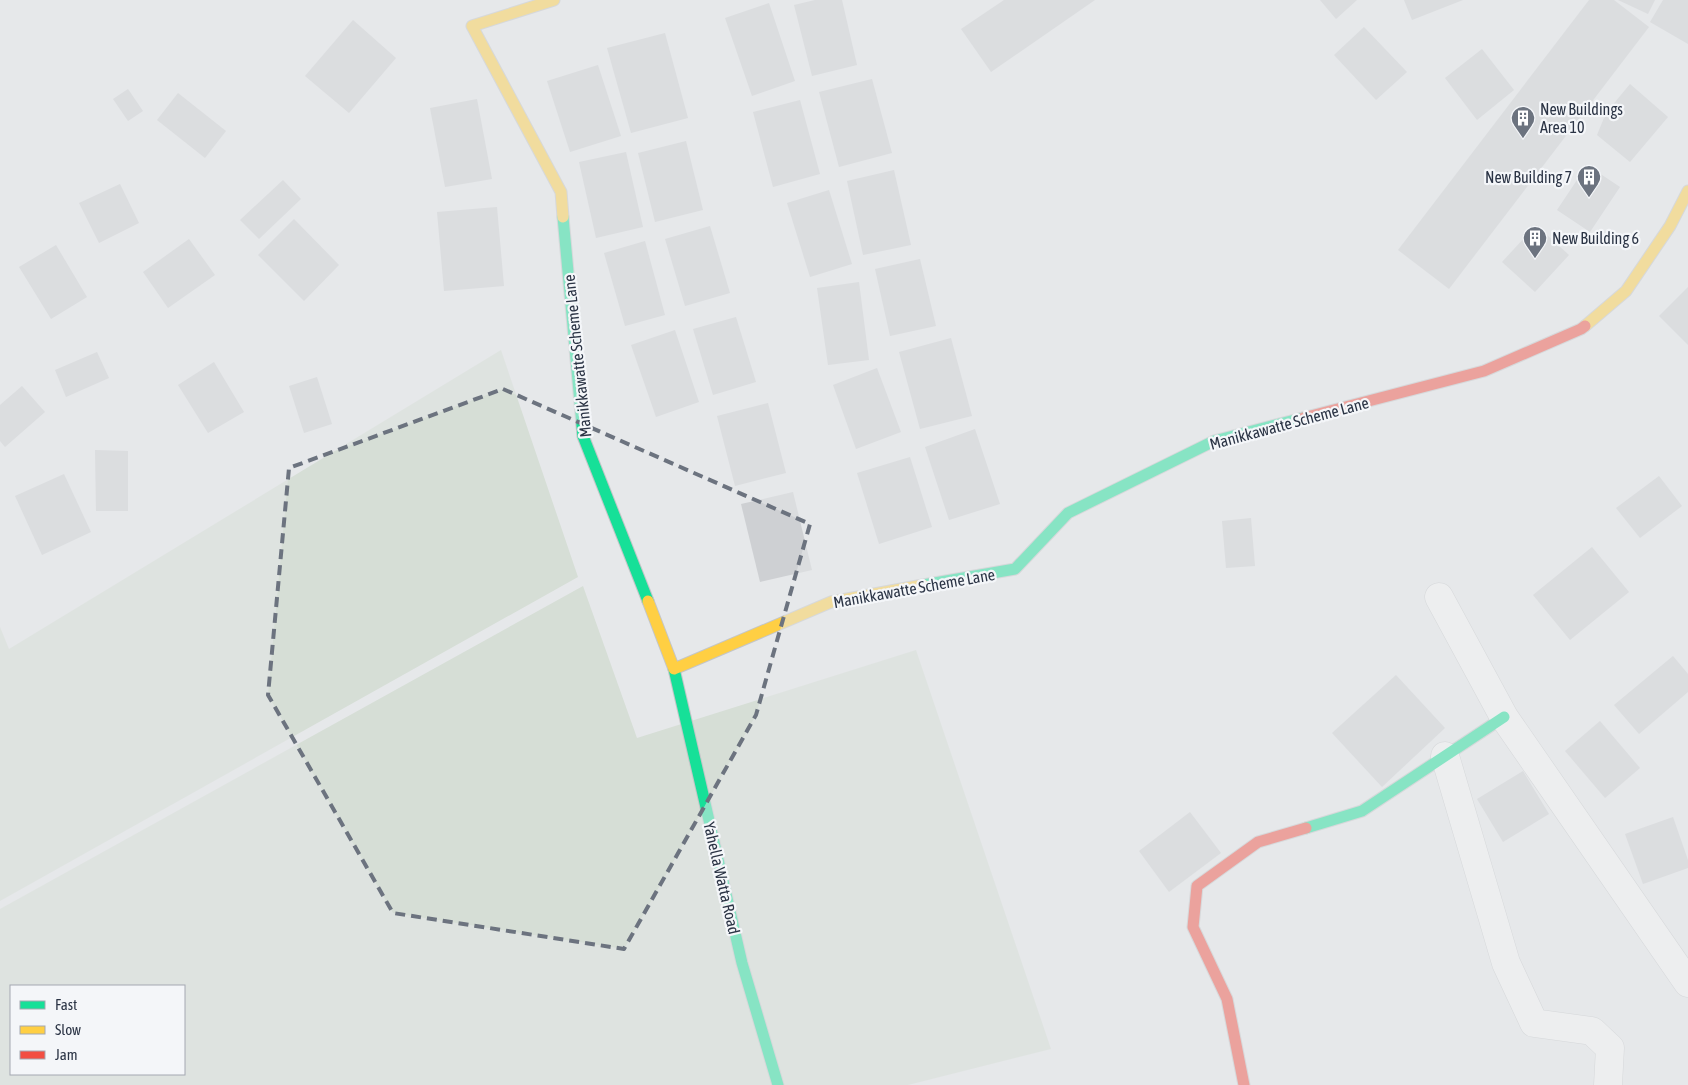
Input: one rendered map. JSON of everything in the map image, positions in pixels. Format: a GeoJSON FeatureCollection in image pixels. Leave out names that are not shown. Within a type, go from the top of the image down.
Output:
{"type":"FeatureCollection","features":[{"type":"Feature","properties":{"kind":"street","name":"Manikkawatte Scheme Lane"},"geometry":{"type":"LineString","coordinates":[[554,0],[472,26],[561,192],[583,436],[674,669],[831,602],[1015,569],[1068,513],[1214,441],[1484,371],[1581,329],[1626,291],[1670,226],[1688,191]]}},
{"type":"Feature","properties":{"kind":"street"},"geometry":{"type":"LineString","coordinates":[[1439,597],[1504,717],[1688,983]]}},
{"type":"Feature","properties":{"kind":"street","name":"Yahella Watta Road"},"geometry":{"type":"LineString","coordinates":[[674,669],[742,963],[778,1085]]}},
{"type":"Feature","properties":{"kind":"street"},"geometry":{"type":"LineString","coordinates":[[1244,1085],[1228,998],[1193,927],[1197,886],[1258,842],[1362,811],[1504,717]]}},
{"type":"Feature","properties":{"kind":"street"},"geometry":{"type":"LineString","coordinates":[[1445,756],[1506,964],[1534,1023],[1592,1030],[1610,1048],[1608,1085]]}},
{"type":"Feature","properties":{"kind":"highlighted area"},"geometry":{"type":"Polygon","coordinates":[[[503,389],[810,524],[756,715],[624,949],[393,913],[268,695],[289,468],[503,389]]]}},
{"type":"Feature","properties":{"kind":"shaded area"},"geometry":{"type":"Polygon","coordinates":[[[501,350],[578,577],[0,901],[0,627],[9,649],[501,350]]]}},
{"type":"Feature","properties":{"kind":"shaded area"},"geometry":{"type":"Polygon","coordinates":[[[583,586],[637,738],[916,650],[1051,1049],[908,1085],[0,1085],[0,909],[583,586]]]}},
{"type":"Feature","properties":{"kind":"building"},"geometry":{"type":"Polygon","coordinates":[[[815,0],[842,0],[857,65],[812,76],[794,5],[815,0]]]}},
{"type":"Feature","properties":{"kind":"building"},"geometry":{"type":"Polygon","coordinates":[[[1004,0],[1095,0],[991,72],[961,29],[1004,0]]]}},
{"type":"Feature","properties":{"kind":"building"},"geometry":{"type":"Polygon","coordinates":[[[1320,0],[1357,0],[1336,19],[1320,0]]]}},
{"type":"Feature","properties":{"kind":"building"},"geometry":{"type":"Polygon","coordinates":[[[1404,0],[1463,0],[1412,20],[1404,0]]]}},
{"type":"Feature","properties":{"kind":"building","name":"New Buildings Area 10"},"geometry":{"type":"Polygon","coordinates":[[[1589,0],[1614,0],[1649,27],[1449,289],[1398,250],[1589,0]]]}},
{"type":"Feature","properties":{"kind":"building"},"geometry":{"type":"Polygon","coordinates":[[[1618,0],[1655,0],[1648,14],[1618,0]]]}},
{"type":"Feature","properties":{"kind":"building"},"geometry":{"type":"Polygon","coordinates":[[[1663,0],[1688,0],[1688,44],[1650,22],[1663,0]]]}},
{"type":"Feature","properties":{"kind":"building"},"geometry":{"type":"Polygon","coordinates":[[[769,3],[795,81],[752,96],[725,18],[769,3]]]}},
{"type":"Feature","properties":{"kind":"building"},"geometry":{"type":"Polygon","coordinates":[[[353,20],[396,58],[349,113],[305,76],[353,20]]]}},
{"type":"Feature","properties":{"kind":"building"},"geometry":{"type":"Polygon","coordinates":[[[1364,27],[1407,72],[1376,100],[1334,55],[1364,27]]]}},
{"type":"Feature","properties":{"kind":"building"},"geometry":{"type":"Polygon","coordinates":[[[665,33],[688,118],[631,133],[607,48],[665,33]]]}},
{"type":"Feature","properties":{"kind":"building"},"geometry":{"type":"Polygon","coordinates":[[[1482,49],[1514,90],[1477,120],[1445,78],[1482,49]]]}},
{"type":"Feature","properties":{"kind":"building"},"geometry":{"type":"Polygon","coordinates":[[[598,65],[621,136],[570,152],[547,81],[598,65]]]}},
{"type":"Feature","properties":{"kind":"building"},"geometry":{"type":"Polygon","coordinates":[[[872,79],[892,153],[839,167],[819,92],[872,79]]]}},
{"type":"Feature","properties":{"kind":"building"},"geometry":{"type":"Polygon","coordinates":[[[1630,84],[1668,117],[1630,162],[1597,135],[1606,113],[1630,84]]]}},
{"type":"Feature","properties":{"kind":"building"},"geometry":{"type":"Polygon","coordinates":[[[128,89],[143,111],[128,121],[113,99],[128,89]]]}},
{"type":"Feature","properties":{"kind":"building"},"geometry":{"type":"Polygon","coordinates":[[[178,93],[226,131],[205,158],[157,120],[178,93]]]}},
{"type":"Feature","properties":{"kind":"building"},"geometry":{"type":"Polygon","coordinates":[[[477,99],[492,179],[445,187],[430,108],[477,99]]]}},
{"type":"Feature","properties":{"kind":"building"},"geometry":{"type":"Polygon","coordinates":[[[800,100],[820,174],[773,187],[753,112],[800,100]]]}},
{"type":"Feature","properties":{"kind":"building"},"geometry":{"type":"Polygon","coordinates":[[[686,141],[703,210],[655,222],[638,153],[686,141]]]}},
{"type":"Feature","properties":{"kind":"building"},"geometry":{"type":"Polygon","coordinates":[[[626,152],[643,227],[596,238],[579,162],[626,152]]]}},
{"type":"Feature","properties":{"kind":"building","name":"New Building 7"},"geometry":{"type":"Polygon","coordinates":[[[1587,165],[1620,187],[1590,232],[1557,210],[1587,165]]]}},
{"type":"Feature","properties":{"kind":"building"},"geometry":{"type":"Polygon","coordinates":[[[894,170],[911,245],[863,255],[847,181],[894,170]]]}},
{"type":"Feature","properties":{"kind":"building"},"geometry":{"type":"Polygon","coordinates":[[[283,180],[301,199],[259,239],[240,220],[283,180]]]}},
{"type":"Feature","properties":{"kind":"building"},"geometry":{"type":"Polygon","coordinates":[[[120,184],[139,223],[99,243],[79,203],[120,184]]]}},
{"type":"Feature","properties":{"kind":"building"},"geometry":{"type":"Polygon","coordinates":[[[829,190],[852,264],[810,277],[787,203],[829,190]]]}},
{"type":"Feature","properties":{"kind":"building"},"geometry":{"type":"Polygon","coordinates":[[[497,207],[504,286],[444,291],[437,212],[497,207]]]}},
{"type":"Feature","properties":{"kind":"building"},"geometry":{"type":"Polygon","coordinates":[[[294,219],[339,265],[304,301],[258,255],[294,219]]]}},
{"type":"Feature","properties":{"kind":"building","name":"New Building 6"},"geometry":{"type":"Polygon","coordinates":[[[1536,225],[1569,255],[1535,292],[1502,262],[1536,225]]]}},
{"type":"Feature","properties":{"kind":"building"},"geometry":{"type":"Polygon","coordinates":[[[710,226],[730,293],[685,306],[665,239],[710,226]]]}},
{"type":"Feature","properties":{"kind":"building"},"geometry":{"type":"Polygon","coordinates":[[[189,239],[215,275],[168,308],[143,272],[189,239]]]}},
{"type":"Feature","properties":{"kind":"building"},"geometry":{"type":"Polygon","coordinates":[[[645,241],[665,315],[625,326],[604,253],[645,241]]]}},
{"type":"Feature","properties":{"kind":"building"},"geometry":{"type":"Polygon","coordinates":[[[56,245],[87,297],[51,319],[19,267],[56,245]]]}},
{"type":"Feature","properties":{"kind":"building"},"geometry":{"type":"Polygon","coordinates":[[[920,259],[936,326],[890,336],[875,269],[920,259]]]}},
{"type":"Feature","properties":{"kind":"building"},"geometry":{"type":"Polygon","coordinates":[[[859,282],[869,360],[828,365],[817,288],[859,282]]]}},
{"type":"Feature","properties":{"kind":"building"},"geometry":{"type":"Polygon","coordinates":[[[1688,287],[1688,345],[1659,316],[1688,287]]]}},
{"type":"Feature","properties":{"kind":"building"},"geometry":{"type":"Polygon","coordinates":[[[736,317],[756,382],[713,395],[693,329],[736,317]]]}},
{"type":"Feature","properties":{"kind":"building"},"geometry":{"type":"Polygon","coordinates":[[[675,330],[699,402],[656,417],[631,345],[675,330]]]}},
{"type":"Feature","properties":{"kind":"building"},"geometry":{"type":"Polygon","coordinates":[[[951,338],[972,416],[920,429],[899,352],[951,338]]]}},
{"type":"Feature","properties":{"kind":"building"},"geometry":{"type":"Polygon","coordinates":[[[97,352],[109,378],[66,397],[55,370],[97,352]]]}},
{"type":"Feature","properties":{"kind":"building"},"geometry":{"type":"Polygon","coordinates":[[[214,362],[244,412],[208,433],[178,385],[214,362]]]}},
{"type":"Feature","properties":{"kind":"building"},"geometry":{"type":"Polygon","coordinates":[[[877,368],[901,432],[856,449],[833,385],[877,368]]]}},
{"type":"Feature","properties":{"kind":"building"},"geometry":{"type":"Polygon","coordinates":[[[317,377],[332,424],[304,433],[289,386],[317,377]]]}},
{"type":"Feature","properties":{"kind":"building"},"geometry":{"type":"Polygon","coordinates":[[[22,386],[45,412],[5,447],[0,441],[0,405],[22,386]]]}},
{"type":"Feature","properties":{"kind":"building"},"geometry":{"type":"Polygon","coordinates":[[[768,403],[786,473],[735,486],[717,416],[768,403]]]}},
{"type":"Feature","properties":{"kind":"building"},"geometry":{"type":"Polygon","coordinates":[[[975,429],[1000,504],[949,520],[925,447],[975,429]]]}},
{"type":"Feature","properties":{"kind":"building"},"geometry":{"type":"Polygon","coordinates":[[[95,450],[128,451],[128,511],[96,511],[95,450]]]}},
{"type":"Feature","properties":{"kind":"building"},"geometry":{"type":"Polygon","coordinates":[[[910,457],[932,527],[879,544],[857,473],[910,457]]]}},
{"type":"Feature","properties":{"kind":"building"},"geometry":{"type":"Polygon","coordinates":[[[64,474],[91,532],[42,555],[15,496],[64,474]]]}},
{"type":"Feature","properties":{"kind":"building"},"geometry":{"type":"Polygon","coordinates":[[[1659,476],[1682,506],[1640,538],[1616,508],[1659,476]]]}},
{"type":"Feature","properties":{"kind":"building"},"geometry":{"type":"Polygon","coordinates":[[[793,492],[812,570],[760,582],[741,504],[793,492]]]}},
{"type":"Feature","properties":{"kind":"building"},"geometry":{"type":"Polygon","coordinates":[[[1251,518],[1255,566],[1226,568],[1222,521],[1251,518]]]}},
{"type":"Feature","properties":{"kind":"building"},"geometry":{"type":"Polygon","coordinates":[[[1592,547],[1629,592],[1570,640],[1533,595],[1592,547]]]}},
{"type":"Feature","properties":{"kind":"building"},"geometry":{"type":"Polygon","coordinates":[[[1673,656],[1688,674],[1688,692],[1639,734],[1614,705],[1673,656]]]}},
{"type":"Feature","properties":{"kind":"building"},"geometry":{"type":"Polygon","coordinates":[[[1396,675],[1445,728],[1382,787],[1332,733],[1396,675]]]}},
{"type":"Feature","properties":{"kind":"building"},"geometry":{"type":"Polygon","coordinates":[[[1600,721],[1640,768],[1605,798],[1565,751],[1600,721]]]}},
{"type":"Feature","properties":{"kind":"building"},"geometry":{"type":"Polygon","coordinates":[[[1523,771],[1549,814],[1503,842],[1477,799],[1523,771]]]}},
{"type":"Feature","properties":{"kind":"building"},"geometry":{"type":"Polygon","coordinates":[[[1190,812],[1221,853],[1169,892],[1139,851],[1190,812]]]}},
{"type":"Feature","properties":{"kind":"building"},"geometry":{"type":"Polygon","coordinates":[[[1673,817],[1688,860],[1688,868],[1643,884],[1625,834],[1673,817]]]}},
{"type":"Feature","properties":{"kind":"traffic: fast"},"geometry":{"type":"LineString","coordinates":[[563,217],[583,436],[648,601]]}},
{"type":"Feature","properties":{"kind":"traffic: fast"},"geometry":{"type":"LineString","coordinates":[[923,585],[1015,569],[1068,513],[1214,441],[1303,418]]}},
{"type":"Feature","properties":{"kind":"traffic: fast"},"geometry":{"type":"LineString","coordinates":[[674,669],[742,963],[778,1085]]}},
{"type":"Feature","properties":{"kind":"traffic: fast"},"geometry":{"type":"LineString","coordinates":[[1306,828],[1362,811],[1504,717]]}},
{"type":"Feature","properties":{"kind":"traffic: slow"},"geometry":{"type":"LineString","coordinates":[[554,0],[472,26],[561,192],[563,217]]}},
{"type":"Feature","properties":{"kind":"traffic: slow"},"geometry":{"type":"LineString","coordinates":[[1585,326],[1626,291],[1670,226],[1688,191]]}},
{"type":"Feature","properties":{"kind":"traffic: slow"},"geometry":{"type":"LineString","coordinates":[[648,601],[674,669],[831,602],[923,585]]}},
{"type":"Feature","properties":{"kind":"traffic: jam"},"geometry":{"type":"LineString","coordinates":[[1303,418],[1484,371],[1585,326]]}},
{"type":"Feature","properties":{"kind":"traffic: jam"},"geometry":{"type":"LineString","coordinates":[[1244,1085],[1227,999],[1193,927],[1197,886],[1258,842],[1306,828]]}},
{"type":"Feature","properties":{"kind":"place","name":"New Buildings Area 10"},"geometry":{"type":"Point","coordinates":[1523,139]}},
{"type":"Feature","properties":{"kind":"place","name":"New Building 7"},"geometry":{"type":"Point","coordinates":[1589,198]}},
{"type":"Feature","properties":{"kind":"place","name":"New Building 6"},"geometry":{"type":"Point","coordinates":[1535,259]}}]}
